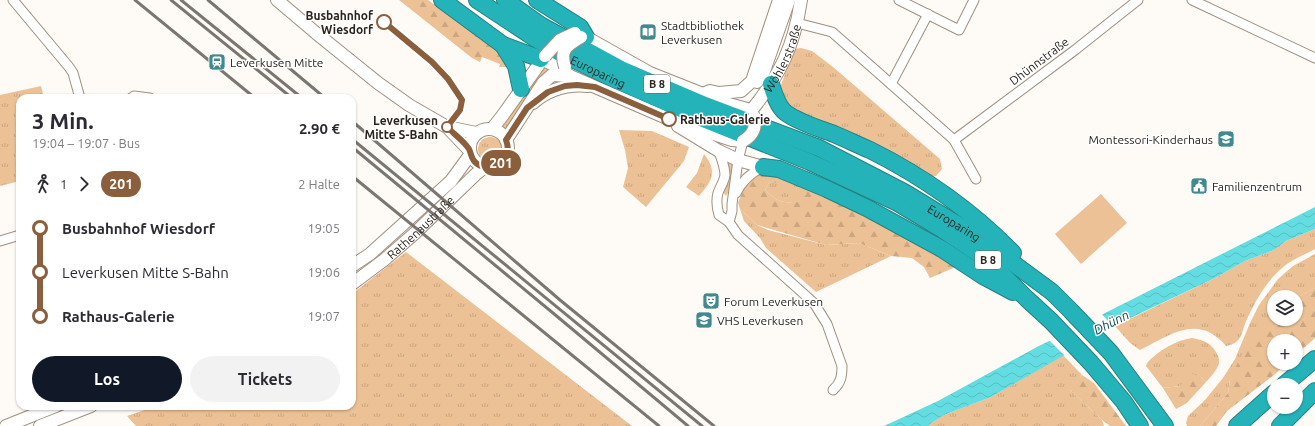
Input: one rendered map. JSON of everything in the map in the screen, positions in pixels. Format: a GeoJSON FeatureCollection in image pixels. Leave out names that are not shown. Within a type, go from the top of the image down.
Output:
{"type":"FeatureCollection","features":[{"type":"Feature","properties":{"kind":"highway"},"geometry":{"type":"LineString","coordinates":[[442,0],[503,45],[515,62],[521,89]]}},
{"type":"Feature","properties":{"kind":"highway","name":"Europaring"},"geometry":{"type":"LineString","coordinates":[[477,0],[536,39],[569,58],[701,118],[810,162],[896,202],[943,230],[988,260],[1051,321],[1091,363],[1124,402],[1140,426]]}},
{"type":"Feature","properties":{"kind":"highway","name":"Europaring"},"geometry":{"type":"LineString","coordinates":[[505,0],[542,26],[621,69],[705,105],[819,148],[904,192],[975,235],[1052,292],[1071,311],[1111,353],[1165,426]]}},
{"type":"Feature","properties":{"kind":"highway"},"geometry":{"type":"LineString","coordinates":[[538,0],[580,27],[581,36]]}},
{"type":"Feature","properties":{"kind":"highway"},"geometry":{"type":"LineString","coordinates":[[503,45],[543,58]]}},
{"type":"Feature","properties":{"kind":"highway"},"geometry":{"type":"LineString","coordinates":[[771,84],[773,92],[785,113],[799,121],[835,134],[871,151],[931,185],[976,219],[1001,241],[1052,292]]}},
{"type":"Feature","properties":{"kind":"highway"},"geometry":{"type":"LineString","coordinates":[[758,116],[799,121]]}},
{"type":"Feature","properties":{"kind":"highway"},"geometry":{"type":"LineString","coordinates":[[748,145],[779,169],[827,189],[904,228],[942,249],[983,276],[1027,299]]}},
{"type":"Feature","properties":{"kind":"highway"},"geometry":{"type":"LineString","coordinates":[[763,167],[779,169]]}},
{"type":"Feature","properties":{"kind":"highway"},"geometry":{"type":"LineString","coordinates":[[1292,378],[1315,359]]}},
{"type":"Feature","properties":{"kind":"highway"},"geometry":{"type":"LineString","coordinates":[[1280,426],[1315,391]]}},
{"type":"Feature","properties":{"kind":"highway"},"geometry":{"type":"LineString","coordinates":[[1237,426],[1267,399]]}},
{"type":"Feature","properties":{"kind":"main road"},"geometry":{"type":"LineString","coordinates":[[278,0],[378,83],[409,105],[447,127],[470,152],[474,161],[479,165],[492,167],[499,165],[504,160],[508,147],[503,135],[492,129],[485,129],[476,133],[447,127]]}},
{"type":"Feature","properties":{"kind":"main road","name":"Wöhlerstraße"},"geometry":{"type":"LineString","coordinates":[[758,116],[771,84],[785,61],[797,23],[801,0]]}},
{"type":"Feature","properties":{"kind":"main road"},"geometry":{"type":"LineString","coordinates":[[771,84],[788,28],[784,2]]}},
{"type":"Feature","properties":{"kind":"main road","name":"Wöhlerstraße"},"geometry":{"type":"LineString","coordinates":[[703,94],[710,91],[719,93],[741,91],[749,85],[757,82],[763,74],[784,2]]}},
{"type":"Feature","properties":{"kind":"main road"},"geometry":{"type":"LineString","coordinates":[[492,129],[503,116],[543,58],[560,40],[581,36]]}},
{"type":"Feature","properties":{"kind":"main road"},"geometry":{"type":"LineString","coordinates":[[506,140],[543,83],[552,75],[567,71],[562,60],[564,50],[569,44],[581,36]]}},
{"type":"Feature","properties":{"kind":"main road","name":"Europaring"},"geometry":{"type":"LineString","coordinates":[[581,36],[650,73],[703,94],[707,98],[716,102],[740,106],[758,116]]}},
{"type":"Feature","properties":{"kind":"main road","name":"Europaring"},"geometry":{"type":"LineString","coordinates":[[543,58],[595,87],[669,119],[748,145]]}},
{"type":"Feature","properties":{"kind":"main road"},"geometry":{"type":"LineString","coordinates":[[527,108],[548,92],[565,86],[577,85],[595,87]]}},
{"type":"Feature","properties":{"kind":"main road"},"geometry":{"type":"LineString","coordinates":[[748,145],[749,137],[755,127],[758,116]]}},
{"type":"Feature","properties":{"kind":"main road","name":"Europaring"},"geometry":{"type":"LineString","coordinates":[[669,119],[683,130],[718,151],[738,160],[763,167]]}},
{"type":"Feature","properties":{"kind":"main road"},"geometry":{"type":"LineString","coordinates":[[470,152],[470,144],[476,133]]}},
{"type":"Feature","properties":{"kind":"main road","name":"Rathenaustraße"},"geometry":{"type":"LineString","coordinates":[[356,263],[370,254],[451,181],[470,152]]}},
{"type":"Feature","properties":{"kind":"main road","name":"Rathenaustraße"},"geometry":{"type":"LineString","coordinates":[[356,281],[384,260],[414,234],[485,167]]}},
{"type":"Feature","properties":{"kind":"main road"},"geometry":{"type":"LineString","coordinates":[[6,426],[46,410]]}},
{"type":"Feature","properties":{"kind":"main road"},"geometry":{"type":"LineString","coordinates":[[40,426],[81,410]]}},
{"type":"Feature","properties":{"kind":"street"},"geometry":{"type":"LineString","coordinates":[[14,0],[73,73],[79,94]]}},
{"type":"Feature","properties":{"kind":"street"},"geometry":{"type":"LineString","coordinates":[[900,0],[960,30],[974,0]]}},
{"type":"Feature","properties":{"kind":"street","name":"Dhünnstraße"},"geometry":{"type":"LineString","coordinates":[[954,140],[1075,50],[1138,0]]}},
{"type":"Feature","properties":{"kind":"street"},"geometry":{"type":"LineString","coordinates":[[1192,0],[1315,58]]}},
{"type":"Feature","properties":{"kind":"street"},"geometry":{"type":"LineString","coordinates":[[891,84],[928,14]]}},
{"type":"Feature","properties":{"kind":"street"},"geometry":{"type":"LineString","coordinates":[[797,23],[832,32],[954,140],[976,178]]}},
{"type":"Feature","properties":{"kind":"street"},"geometry":{"type":"LineString","coordinates":[[729,222],[732,211],[738,160],[748,145]]}},
{"type":"Feature","properties":{"kind":"street"},"geometry":{"type":"LineString","coordinates":[[718,151],[723,163],[725,176],[718,193],[717,206],[719,215],[729,222],[738,234],[799,288],[819,310],[827,324],[842,366],[840,382],[833,390]]}},
{"type":"Feature","properties":{"kind":"street"},"geometry":{"type":"LineString","coordinates":[[733,198],[745,178],[754,171],[763,167]]}},
{"type":"Feature","properties":{"kind":"street"},"geometry":{"type":"LineString","coordinates":[[0,241],[16,236]]}},
{"type":"Feature","properties":{"kind":"green space"},"geometry":{"type":"Polygon","coordinates":[[[399,0],[428,0],[496,49],[511,67],[499,67],[500,64],[482,57],[480,62],[472,58],[399,0]]]}},
{"type":"Feature","properties":{"kind":"green space"},"geometry":{"type":"Polygon","coordinates":[[[801,48],[812,51],[833,67],[940,159],[942,169],[936,176],[931,177],[789,108],[782,97],[781,85],[794,49],[801,48]]]}},
{"type":"Feature","properties":{"kind":"green space"},"geometry":{"type":"Polygon","coordinates":[[[541,65],[552,69],[506,130],[501,127],[541,65]]]}},
{"type":"Feature","properties":{"kind":"green space"},"geometry":{"type":"Polygon","coordinates":[[[41,86],[43,94],[16,94],[16,182],[0,186],[0,95],[41,86]]]}},
{"type":"Feature","properties":{"kind":"green space"},"geometry":{"type":"Polygon","coordinates":[[[619,130],[652,131],[689,147],[684,161],[646,207],[623,187],[628,168],[625,150],[619,130]]]}},
{"type":"Feature","properties":{"kind":"green space"},"geometry":{"type":"Polygon","coordinates":[[[490,137],[499,140],[502,149],[499,158],[490,161],[481,158],[478,149],[481,140],[490,137]]]}},
{"type":"Feature","properties":{"kind":"green space"},"geometry":{"type":"Polygon","coordinates":[[[704,154],[711,166],[712,176],[707,186],[699,196],[686,187],[697,173],[704,154]]]}},
{"type":"Feature","properties":{"kind":"green space"},"geometry":{"type":"Polygon","coordinates":[[[727,161],[734,163],[731,188],[726,196],[724,193],[728,181],[727,161]]]}},
{"type":"Feature","properties":{"kind":"green space"},"geometry":{"type":"Polygon","coordinates":[[[764,173],[787,179],[785,186],[770,181],[765,190],[777,200],[784,202],[799,201],[795,182],[850,207],[958,266],[930,278],[924,267],[912,258],[891,256],[859,243],[826,245],[757,225],[740,209],[738,203],[742,193],[750,181],[764,173]]]}},
{"type":"Feature","properties":{"kind":"green space"},"geometry":{"type":"Polygon","coordinates":[[[787,179],[795,182],[800,201],[784,202],[777,200],[765,190],[770,181],[787,179]]]}},
{"type":"Feature","properties":{"kind":"green space"},"geometry":{"type":"Polygon","coordinates":[[[1101,194],[1127,223],[1081,264],[1055,234],[1101,194]]]}},
{"type":"Feature","properties":{"kind":"green space"},"geometry":{"type":"Polygon","coordinates":[[[740,209],[757,225],[768,230],[826,245],[859,243],[891,256],[816,292],[766,248],[760,238],[744,221],[740,209]]]}},
{"type":"Feature","properties":{"kind":"green space"},"geometry":{"type":"Polygon","coordinates":[[[1315,229],[1315,249],[1289,263],[1271,279],[1255,304],[1239,339],[1232,344],[1226,346],[1215,336],[1205,331],[1194,329],[1173,333],[1140,350],[1130,343],[1115,326],[1215,278],[1245,261],[1274,250],[1286,241],[1315,229]]]}},
{"type":"Feature","properties":{"kind":"green space"},"geometry":{"type":"Polygon","coordinates":[[[406,252],[632,426],[136,426],[127,416],[144,410],[356,410],[356,291],[406,252]]]}},
{"type":"Feature","properties":{"kind":"green space"},"geometry":{"type":"Polygon","coordinates":[[[1315,254],[1315,288],[1303,294],[1303,290],[1270,290],[1278,279],[1293,266],[1315,254]]]}},
{"type":"Feature","properties":{"kind":"green space"},"geometry":{"type":"Polygon","coordinates":[[[1315,288],[1315,338],[1303,349],[1303,334],[1267,334],[1267,370],[1279,370],[1270,378],[1267,378],[1267,380],[1227,411],[1216,426],[1200,426],[1228,393],[1230,380],[1239,360],[1249,344],[1273,326],[1303,326],[1303,294],[1315,288]]]}},
{"type":"Feature","properties":{"kind":"green space"},"geometry":{"type":"Polygon","coordinates":[[[1267,294],[1267,326],[1273,326],[1267,331],[1230,380],[1228,393],[1200,426],[1187,426],[1186,423],[1188,416],[1205,400],[1223,378],[1235,359],[1259,305],[1267,294]]]}},
{"type":"Feature","properties":{"kind":"green space"},"geometry":{"type":"Polygon","coordinates":[[[1192,338],[1206,342],[1211,346],[1218,356],[1219,364],[1212,376],[1206,382],[1201,377],[1180,386],[1163,388],[1146,366],[1147,363],[1156,354],[1168,347],[1180,341],[1192,338]]]}},
{"type":"Feature","properties":{"kind":"green space"},"geometry":{"type":"Polygon","coordinates":[[[1063,355],[1082,375],[1070,390],[1102,420],[1104,426],[927,426],[944,415],[991,397],[1063,355]]]}},
{"type":"Feature","properties":{"kind":"green space"},"geometry":{"type":"Polygon","coordinates":[[[1190,373],[1201,377],[1206,382],[1187,403],[1176,409],[1163,388],[1180,386],[1190,373]]]}},
{"type":"Feature","properties":{"kind":"green space"},"geometry":{"type":"Polygon","coordinates":[[[1082,375],[1094,383],[1126,426],[1110,426],[1069,389],[1082,375]]]}},
{"type":"Feature","properties":{"kind":"water","name":"Dhünn"},"geometry":{"type":"Polygon","coordinates":[[[1315,207],[1315,229],[1286,241],[1274,250],[1245,261],[1215,278],[1124,321],[991,397],[944,415],[927,426],[884,426],[938,401],[1035,348],[1315,207]]]}},
{"type":"Feature","properties":{"kind":"pier"},"geometry":{"type":"Polygon","coordinates":[[[1101,313],[1115,329],[1065,356],[1048,339],[1101,313]]]}},
{"type":"Feature","properties":{"kind":"railway"},"geometry":{"type":"LineString","coordinates":[[135,0],[250,94]]}},
{"type":"Feature","properties":{"kind":"railway"},"geometry":{"type":"LineString","coordinates":[[171,0],[287,94]]}},
{"type":"Feature","properties":{"kind":"railway"},"geometry":{"type":"LineString","coordinates":[[181,0],[297,94]]}},
{"type":"Feature","properties":{"kind":"railway"},"geometry":{"type":"LineString","coordinates":[[208,0],[320,94]]}},
{"type":"Feature","properties":{"kind":"railway"},"geometry":{"type":"LineString","coordinates":[[356,124],[560,300],[714,426]]}},
{"type":"Feature","properties":{"kind":"railway"},"geometry":{"type":"LineString","coordinates":[[356,142],[702,426]]}},
{"type":"Feature","properties":{"kind":"railway"},"geometry":{"type":"LineString","coordinates":[[356,150],[688,426]]}},
{"type":"Feature","properties":{"kind":"railway"},"geometry":{"type":"LineString","coordinates":[[356,179],[659,426]]}},
{"type":"Feature","properties":{"kind":"bus line","name":"201"},"geometry":{"type":"LineString","coordinates":[[384,22],[432,62],[454,87],[462,100],[460,110],[447,127],[469,150],[470,155],[479,165],[485,167],[499,165],[507,154],[508,147],[506,140],[527,108],[538,98],[548,92],[565,86],[577,85],[595,87],[669,119]]}},
{"type":"Feature","properties":{"kind":"place","name":"Busbahnhof Wiesdorf"},"geometry":{"type":"Point","coordinates":[384,22]}},
{"type":"Feature","properties":{"kind":"place","name":"Stadtbibliothek Leverkusen"},"geometry":{"type":"Point","coordinates":[648,32]}},
{"type":"Feature","properties":{"kind":"place","name":"Leverkusen Mitte"},"geometry":{"type":"Point","coordinates":[217,62]}},
{"type":"Feature","properties":{"kind":"place","name":"Rathaus-Galerie"},"geometry":{"type":"Point","coordinates":[669,119]}},
{"type":"Feature","properties":{"kind":"place","name":"Leverkusen Mitte S-Bahn"},"geometry":{"type":"Point","coordinates":[447,127]}},
{"type":"Feature","properties":{"kind":"place","name":"Montessori-Kinderhaus"},"geometry":{"type":"Point","coordinates":[1226,139]}},
{"type":"Feature","properties":{"kind":"place","name":"Familienzentrum"},"geometry":{"type":"Point","coordinates":[1199,186]}},
{"type":"Feature","properties":{"kind":"place","name":"Forum Leverkusen"},"geometry":{"type":"Point","coordinates":[711,301]}},
{"type":"Feature","properties":{"kind":"place","name":"VHS Leverkusen"},"geometry":{"type":"Point","coordinates":[704,320]}}]}
